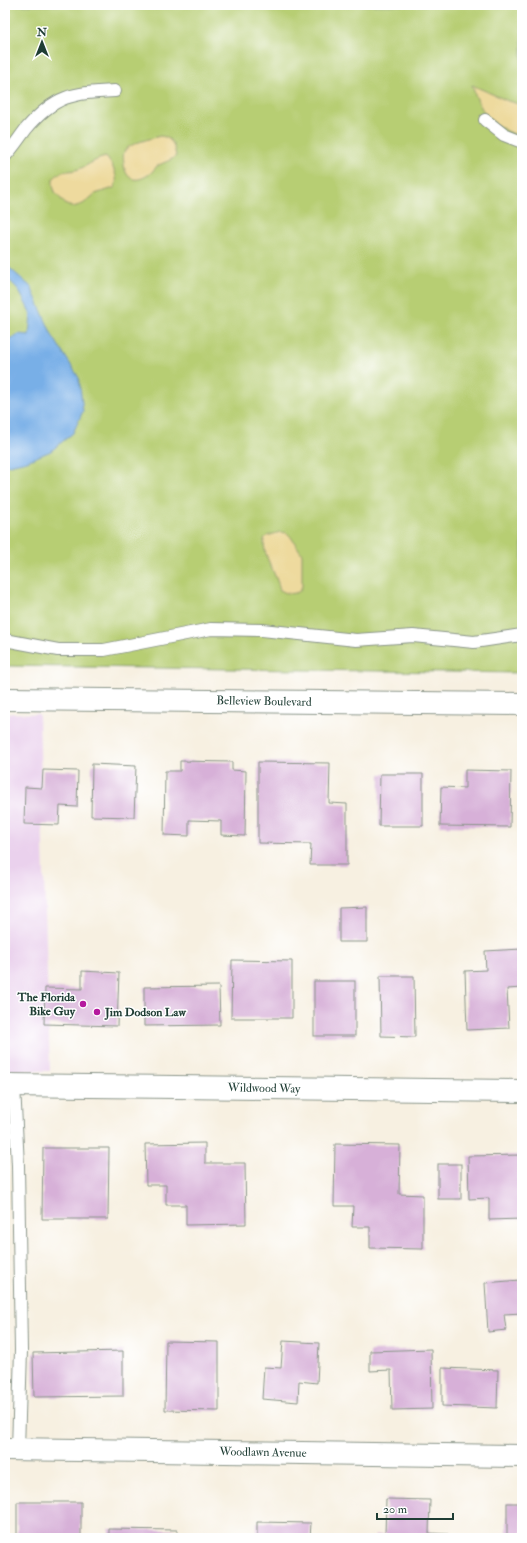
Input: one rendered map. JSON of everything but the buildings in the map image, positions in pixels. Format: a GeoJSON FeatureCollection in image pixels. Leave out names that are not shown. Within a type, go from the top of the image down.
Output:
{"type":"FeatureCollection","features":[{"type":"Feature","properties":{"kind":"street","name":"Belleview Boulevard"},"geometry":{"type":"LineString","coordinates":[[5,699],[522,704]]}},
{"type":"Feature","properties":{"kind":"street","name":"Wildwood Way"},"geometry":{"type":"LineString","coordinates":[[10,1085],[522,1091]]}},
{"type":"Feature","properties":{"kind":"street","name":"Woodlawn Avenue"},"geometry":{"type":"LineString","coordinates":[[12,1449],[522,1456]]}},
{"type":"Feature","properties":{"kind":"lane"},"geometry":{"type":"LineString","coordinates":[[5,156],[36,117],[58,100],[75,94],[115,91]]}},
{"type":"Feature","properties":{"kind":"lane"},"geometry":{"type":"LineString","coordinates":[[485,120],[504,136],[522,142]]}},
{"type":"Feature","properties":{"kind":"lane"},"geometry":{"type":"LineString","coordinates":[[5,640],[58,650],[104,650],[211,629],[262,630],[356,640],[412,636],[474,642],[522,635]]}},
{"type":"Feature","properties":{"kind":"lane"},"geometry":{"type":"LineString","coordinates":[[10,1085],[18,1166],[21,1350],[12,1449]]}},
{"type":"Feature","properties":{"kind":"shaded area"},"geometry":{"type":"Polygon","coordinates":[[[5,713],[39,714],[50,1071],[5,1070],[5,713]]]}},
{"type":"Feature","properties":{"kind":"green space"},"geometry":{"type":"Polygon","coordinates":[[[5,5],[522,5],[522,673],[5,666],[5,5]]]}},
{"type":"Feature","properties":{"kind":"sand"},"geometry":{"type":"Polygon","coordinates":[[[472,85],[508,101],[522,105],[522,137],[503,129],[484,112],[472,85]]]}},
{"type":"Feature","properties":{"kind":"sand"},"geometry":{"type":"Polygon","coordinates":[[[160,136],[167,138],[172,142],[176,156],[157,166],[151,173],[144,177],[132,179],[129,177],[124,165],[123,156],[125,150],[137,143],[160,136]]]}},
{"type":"Feature","properties":{"kind":"sand"},"geometry":{"type":"Polygon","coordinates":[[[106,157],[115,172],[116,184],[114,188],[95,194],[83,204],[73,207],[66,205],[55,192],[53,179],[62,172],[79,169],[106,157]]]}},
{"type":"Feature","properties":{"kind":"sand"},"geometry":{"type":"Polygon","coordinates":[[[280,532],[287,533],[291,537],[302,554],[302,586],[300,591],[295,593],[288,593],[280,590],[264,546],[264,539],[267,536],[280,532]]]}},
{"type":"Feature","properties":{"kind":"water"},"geometry":{"type":"Polygon","coordinates":[[[5,264],[31,287],[52,335],[79,378],[83,411],[73,433],[51,451],[27,461],[5,466],[5,341],[19,334],[29,335],[31,314],[18,289],[5,276],[5,264]]]}},
{"type":"Feature","properties":{"kind":"place","name":"The Florida Bike Guy"},"geometry":{"type":"Point","coordinates":[83,1004]}},
{"type":"Feature","properties":{"kind":"place","name":"Jim Dodson Law"},"geometry":{"type":"Point","coordinates":[97,1012]}}]}
